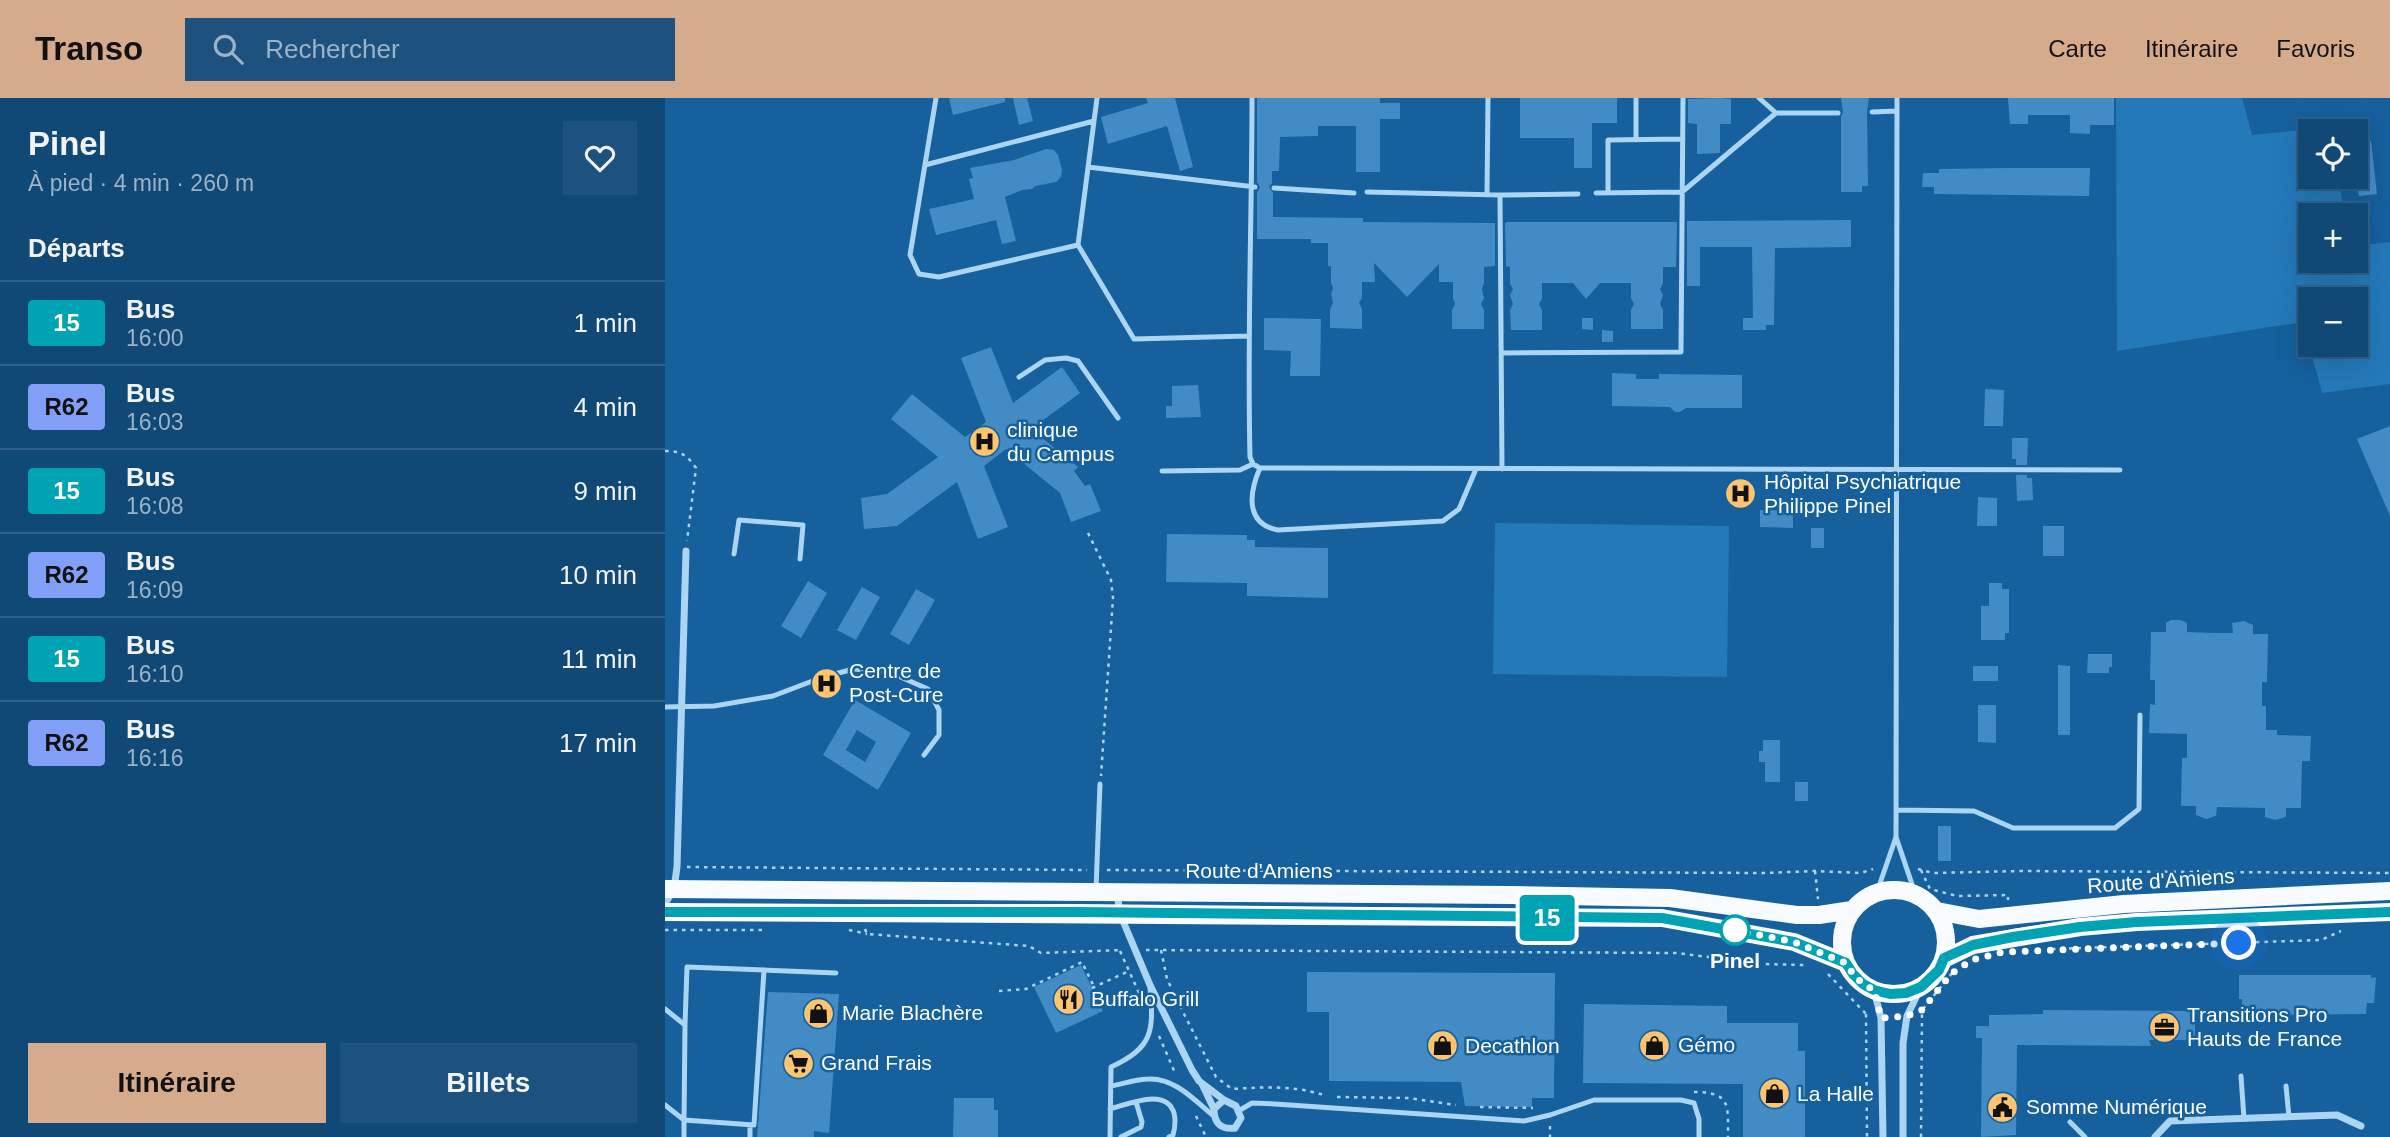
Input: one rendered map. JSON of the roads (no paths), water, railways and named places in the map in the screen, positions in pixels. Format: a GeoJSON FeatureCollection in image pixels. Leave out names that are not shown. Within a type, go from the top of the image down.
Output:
{"type":"FeatureCollection","features":[{"type":"Feature","properties":{"kind":"main road","name":"Route d'Amiens"},"geometry":{"type":"LineString","coordinates":[[668,894],[1096,890],[1643,898],[1696,901],[1797,915],[1852,910]]}},
{"type":"Feature","properties":{"kind":"main road"},"geometry":{"type":"LineString","coordinates":[[1903,890],[1915,893],[1937,911],[1946,934],[1944,958],[1939,970],[1921,987],[1898,994],[1874,990],[1863,984],[1846,963],[1842,945],[1843,927],[1852,910],[1877,891],[1903,890]]}},
{"type":"Feature","properties":{"kind":"main road","name":"Route d'Amiens"},"geometry":{"type":"LineString","coordinates":[[1937,911],[1979,919],[2125,904],[2390,891]]}},
{"type":"Feature","properties":{"kind":"main road","name":"Route d'Amiens"},"geometry":{"type":"LineString","coordinates":[[665,912],[1662,918],[1794,942],[1846,963]]}},
{"type":"Feature","properties":{"kind":"main road"},"geometry":{"type":"LineString","coordinates":[[1944,958],[1973,945],[2080,927],[2137,922],[2390,912]]}},
{"type":"Feature","properties":{"kind":"street"},"geometry":{"type":"LineString","coordinates":[[668,894],[677,867],[686,551]]}},
{"type":"Feature","properties":{"kind":"street"},"geometry":{"type":"LineString","coordinates":[[1117,891],[1120,914],[1150,985],[1214,1109],[1215,1118],[1228,1137]]}},
{"type":"Feature","properties":{"kind":"street"},"geometry":{"type":"LineString","coordinates":[[1903,1137],[1903,1043],[1907,1016],[1921,987]]}},
{"type":"Feature","properties":{"kind":"street"},"geometry":{"type":"LineString","coordinates":[[1874,990],[1881,1018],[1883,1137]]}},
{"type":"Feature","properties":{"kind":"street"},"geometry":{"type":"LineString","coordinates":[[1199,1081],[1224,1100],[1234,1103],[1240,1111],[1241,1118],[1235,1128],[1237,1137]]}},
{"type":"Feature","properties":{"kind":"street"},"geometry":{"type":"LineString","coordinates":[[1214,1109],[1224,1100]]}},
{"type":"Feature","properties":{"kind":"street"},"geometry":{"type":"LineString","coordinates":[[2155,1137],[2170,1121],[2337,1115],[2361,1126]]}},
{"type":"Feature","properties":{"kind":"street"},"geometry":{"type":"LineString","coordinates":[[1224,1128],[1235,1128]]}},
{"type":"Feature","properties":{"kind":"lane"},"geometry":{"type":"LineString","coordinates":[[936,98],[911,255],[919,274],[939,277],[1078,245]]}},
{"type":"Feature","properties":{"kind":"lane"},"geometry":{"type":"LineString","coordinates":[[1097,98],[1078,245],[1134,339],[1248,336]]}},
{"type":"Feature","properties":{"kind":"lane"},"geometry":{"type":"LineString","coordinates":[[1252,98],[1253,186],[1248,336],[1250,457],[1252,464],[1260,468],[2120,470]]}},
{"type":"Feature","properties":{"kind":"lane"},"geometry":{"type":"LineString","coordinates":[[1487,195],[1488,98]]}},
{"type":"Feature","properties":{"kind":"lane"},"geometry":{"type":"LineString","coordinates":[[1636,98],[1636,140]]}},
{"type":"Feature","properties":{"kind":"lane"},"geometry":{"type":"LineString","coordinates":[[1501,352],[1681,352],[1683,98]]}},
{"type":"Feature","properties":{"kind":"lane"},"geometry":{"type":"LineString","coordinates":[[1759,98],[1776,113]]}},
{"type":"Feature","properties":{"kind":"lane"},"geometry":{"type":"LineString","coordinates":[[1877,891],[1896,837],[1897,98]]}},
{"type":"Feature","properties":{"kind":"lane"},"geometry":{"type":"LineString","coordinates":[[1872,112],[1897,111]]}},
{"type":"Feature","properties":{"kind":"lane"},"geometry":{"type":"LineString","coordinates":[[1595,193],[1682,192],[1776,113],[1838,113]]}},
{"type":"Feature","properties":{"kind":"lane"},"geometry":{"type":"LineString","coordinates":[[925,166],[1094,121]]}},
{"type":"Feature","properties":{"kind":"lane"},"geometry":{"type":"LineString","coordinates":[[1608,193],[1608,140],[1683,139]]}},
{"type":"Feature","properties":{"kind":"lane"},"geometry":{"type":"LineString","coordinates":[[1088,167],[1253,186]]}},
{"type":"Feature","properties":{"kind":"lane"},"geometry":{"type":"LineString","coordinates":[[1274,188],[1354,193]]}},
{"type":"Feature","properties":{"kind":"lane"},"geometry":{"type":"LineString","coordinates":[[1367,192],[1578,194]]}},
{"type":"Feature","properties":{"kind":"lane"},"geometry":{"type":"LineString","coordinates":[[1500,195],[1503,469]]}},
{"type":"Feature","properties":{"kind":"lane"},"geometry":{"type":"LineString","coordinates":[[1019,377],[1045,360],[1066,358],[1078,361],[1118,418]]}},
{"type":"Feature","properties":{"kind":"lane"},"geometry":{"type":"LineString","coordinates":[[1162,471],[1240,470],[1252,464]]}},
{"type":"Feature","properties":{"kind":"lane"},"geometry":{"type":"LineString","coordinates":[[1260,468],[1254,481],[1252,503],[1256,519],[1264,527],[1278,530],[1443,522],[1459,509],[1476,469]]}},
{"type":"Feature","properties":{"kind":"lane"},"geometry":{"type":"LineString","coordinates":[[734,554],[739,520],[803,524],[800,559]]}},
{"type":"Feature","properties":{"kind":"lane"},"geometry":{"type":"LineString","coordinates":[[665,707],[714,706],[773,696],[823,677],[854,669],[889,672],[928,690],[939,710],[939,735],[924,755]]}},
{"type":"Feature","properties":{"kind":"lane"},"geometry":{"type":"LineString","coordinates":[[1896,810],[1973,811],[2013,828],[2115,828],[2139,809],[2140,716]]}},
{"type":"Feature","properties":{"kind":"lane"},"geometry":{"type":"LineString","coordinates":[[1096,890],[1100,784]]}},
{"type":"Feature","properties":{"kind":"lane"},"geometry":{"type":"LineString","coordinates":[[1896,837],[1915,893]]}},
{"type":"Feature","properties":{"kind":"lane"},"geometry":{"type":"LineString","coordinates":[[684,1137],[687,967],[835,973]]}},
{"type":"Feature","properties":{"kind":"lane"},"geometry":{"type":"LineString","coordinates":[[665,1105],[684,1120],[754,1125],[764,970]]}},
{"type":"Feature","properties":{"kind":"lane"},"geometry":{"type":"LineString","coordinates":[[1110,1137],[1111,1067],[1144,1046],[1152,1022],[1150,985]]}},
{"type":"Feature","properties":{"kind":"lane"},"geometry":{"type":"LineString","coordinates":[[665,1009],[685,1025]]}},
{"type":"Feature","properties":{"kind":"lane"},"geometry":{"type":"LineString","coordinates":[[2241,1076],[2244,1119]]}},
{"type":"Feature","properties":{"kind":"lane"},"geometry":{"type":"LineString","coordinates":[[1111,1086],[1160,1079],[1179,1088],[1215,1118]]}},
{"type":"Feature","properties":{"kind":"lane"},"geometry":{"type":"LineString","coordinates":[[2286,1086],[2289,1117]]}},
{"type":"Feature","properties":{"kind":"lane"},"geometry":{"type":"LineString","coordinates":[[1111,1109],[1136,1102],[1161,1099],[1168,1102],[1175,1119],[1173,1135],[1168,1137]]}},
{"type":"Feature","properties":{"kind":"lane"},"geometry":{"type":"LineString","coordinates":[[1240,1111],[1252,1104],[1275,1104],[1524,1121],[1594,1100],[1681,1100],[1694,1103],[1699,1119],[1699,1137]]}},
{"type":"Feature","properties":{"kind":"lane"},"geometry":{"type":"LineString","coordinates":[[1121,1137],[1141,1127],[1136,1102]]}},
{"type":"Feature","properties":{"kind":"lane"},"geometry":{"type":"LineString","coordinates":[[2070,1122],[2085,1137]]}},
{"type":"Feature","properties":{"kind":"lane"},"geometry":{"type":"LineString","coordinates":[[750,1125],[750,1137]]}},
{"type":"Feature","properties":{"kind":"place","name":"clinique du Campus"},"geometry":{"type":"Point","coordinates":[984,442]}},
{"type":"Feature","properties":{"kind":"place","name":"Hôpital Psychiatrique Philippe Pinel"},"geometry":{"type":"Point","coordinates":[1741,494]}},
{"type":"Feature","properties":{"kind":"place","name":"Centre de Post-Cure"},"geometry":{"type":"Point","coordinates":[826,683]}},
{"type":"Feature","properties":{"kind":"place","name":"Pinel"},"geometry":{"type":"Point","coordinates":[1735,930]}},
{"type":"Feature","properties":{"kind":"place","name":"Buffalo Grill"},"geometry":{"type":"Point","coordinates":[1068,999]}},
{"type":"Feature","properties":{"kind":"place","name":"Marie Blachère"},"geometry":{"type":"Point","coordinates":[819,1013]}},
{"type":"Feature","properties":{"kind":"place","name":"Transitions Pro Hauts de France"},"geometry":{"type":"Point","coordinates":[2164,1027]}},
{"type":"Feature","properties":{"kind":"place","name":"Gémo"},"geometry":{"type":"Point","coordinates":[1655,1045]}},
{"type":"Feature","properties":{"kind":"place","name":"Decathlon"},"geometry":{"type":"Point","coordinates":[1442,1046]}},
{"type":"Feature","properties":{"kind":"place","name":"Grand Frais"},"geometry":{"type":"Point","coordinates":[798,1063]}},
{"type":"Feature","properties":{"kind":"place","name":"La Halle"},"geometry":{"type":"Point","coordinates":[1774,1094]}},
{"type":"Feature","properties":{"kind":"place","name":"Somme Numérique"},"geometry":{"type":"Point","coordinates":[2003,1107]}}]}
